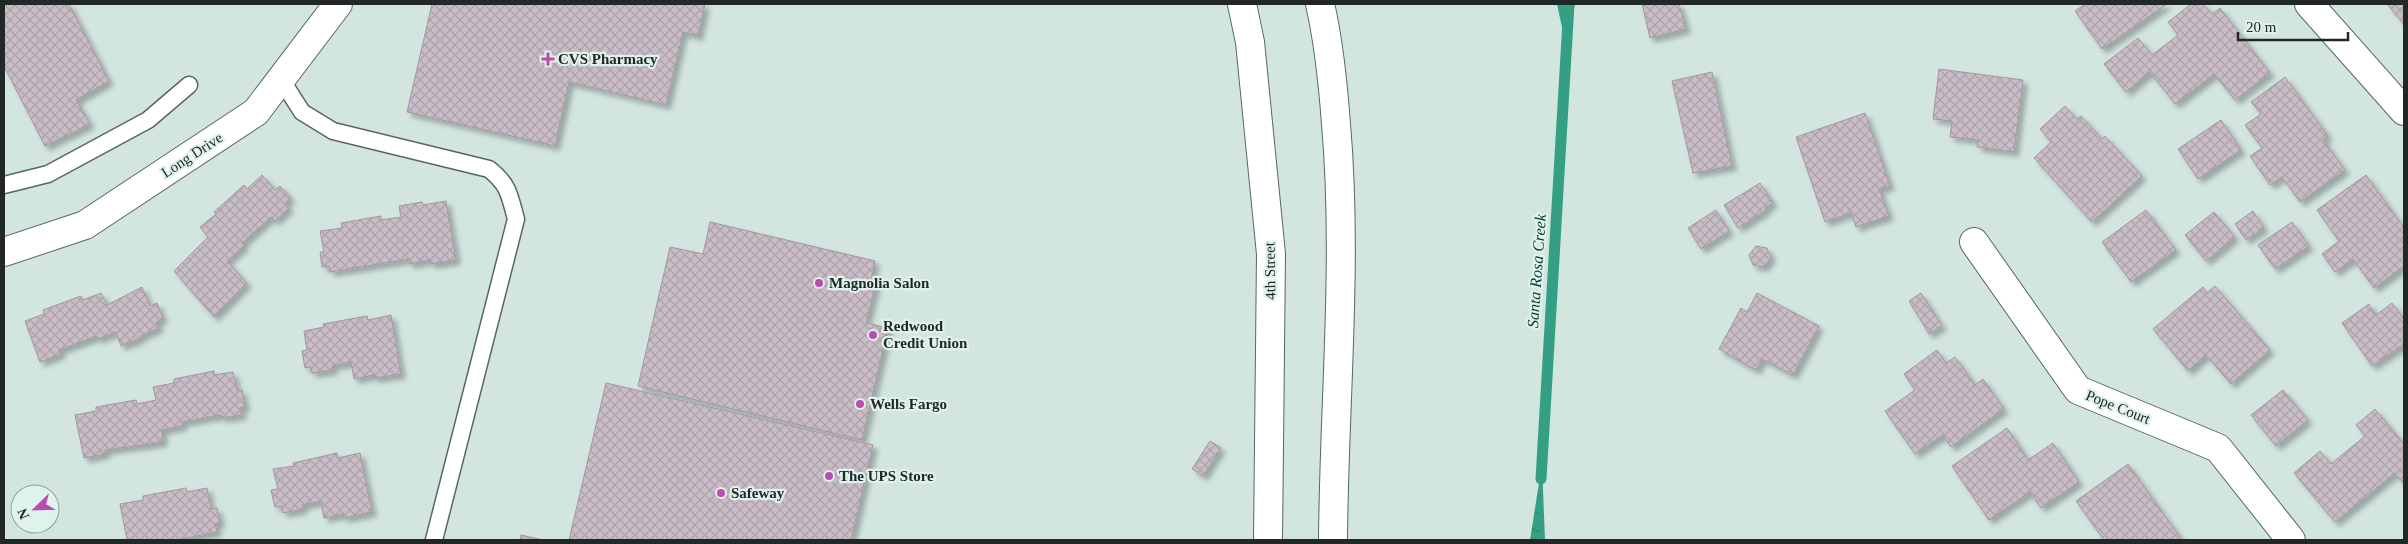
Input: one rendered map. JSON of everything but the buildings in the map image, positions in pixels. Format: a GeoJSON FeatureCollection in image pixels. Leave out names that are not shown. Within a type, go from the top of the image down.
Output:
{"type":"FeatureCollection","features":[{"type":"Feature","properties":{"kind":"main road","name":"Long Drive"},"geometry":{"type":"LineString","coordinates":[[4,252],[85,225],[256,112],[338,4]]}},
{"type":"Feature","properties":{"kind":"main road","name":"4th Street"},"geometry":{"type":"LineString","coordinates":[[1242,4],[1250,42],[1271,254],[1268,540]]}},
{"type":"Feature","properties":{"kind":"main road"},"geometry":{"type":"LineString","coordinates":[[1320,4],[1331,68],[1340,170],[1341,260],[1333,540]]}},
{"type":"Feature","properties":{"kind":"main road"},"geometry":{"type":"LineString","coordinates":[[2309,4],[2404,110]]}},
{"type":"Feature","properties":{"kind":"main road","name":"Pope Court"},"geometry":{"type":"LineString","coordinates":[[1974,242],[2078,390],[2218,448],[2291,540]]}},
{"type":"Feature","properties":{"kind":"lane"},"geometry":{"type":"LineString","coordinates":[[281,79],[302,112],[333,131],[489,169],[504,181],[509,192],[516,219],[434,540]]}},
{"type":"Feature","properties":{"kind":"lane"},"geometry":{"type":"LineString","coordinates":[[4,184],[48,174],[148,120],[189,85]]}},
{"type":"Feature","properties":{"kind":"water"},"geometry":{"type":"Polygon","coordinates":[[[1557,4],[1575,4],[1566,46],[1557,4]]]}},
{"type":"Feature","properties":{"kind":"water"},"geometry":{"type":"Polygon","coordinates":[[[1542,464],[1545,540],[1530,540],[1542,464]]]}},
{"type":"Feature","properties":{"kind":"waterway","name":"Santa Rosa Creek"},"geometry":{"type":"LineString","coordinates":[[1541,479],[1569,4]]}},
{"type":"Feature","properties":{"kind":"place","name":"CVS Pharmacy"},"geometry":{"type":"Point","coordinates":[548,59]}},
{"type":"Feature","properties":{"kind":"place","name":"Magnolia Salon"},"geometry":{"type":"Point","coordinates":[819,283]}},
{"type":"Feature","properties":{"kind":"place","name":"Redwood Credit Union"},"geometry":{"type":"Point","coordinates":[873,335]}},
{"type":"Feature","properties":{"kind":"place","name":"Wells Fargo"},"geometry":{"type":"Point","coordinates":[860,404]}},
{"type":"Feature","properties":{"kind":"place","name":"The UPS Store"},"geometry":{"type":"Point","coordinates":[829,476]}},
{"type":"Feature","properties":{"kind":"place","name":"Safeway"},"geometry":{"type":"Point","coordinates":[721,493]}}]}
